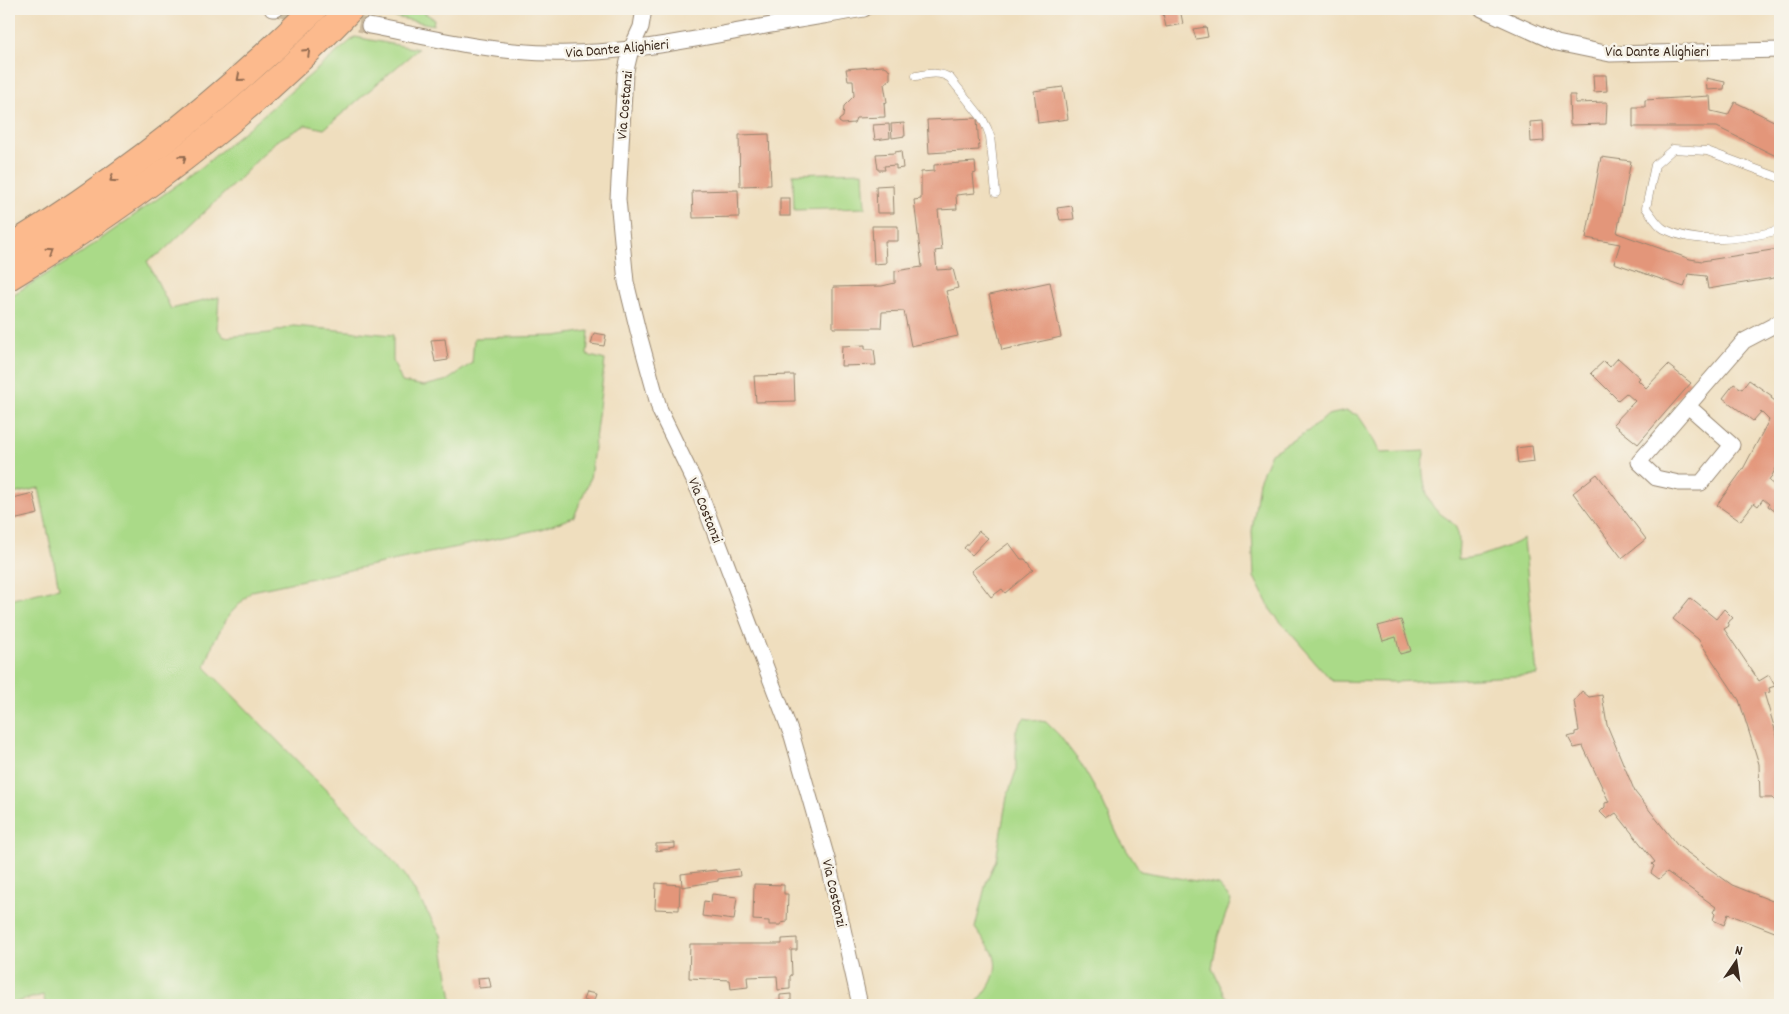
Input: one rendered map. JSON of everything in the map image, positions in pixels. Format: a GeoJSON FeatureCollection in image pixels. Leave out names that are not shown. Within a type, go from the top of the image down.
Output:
{"type":"FeatureCollection","features":[{"type":"Feature","properties":{"kind":"highway"},"geometry":{"type":"LineString","coordinates":[[9,248],[76,205],[162,143],[242,77],[314,9]]}},
{"type":"Feature","properties":{"kind":"highway"},"geometry":{"type":"LineString","coordinates":[[9,277],[120,205],[169,169],[272,85],[360,17]]}},
{"type":"Feature","properties":{"kind":"street","name":"Via Costanzi"},"geometry":{"type":"LineString","coordinates":[[644,9],[641,27],[631,49],[625,74],[618,199],[626,282],[660,411],[699,491],[792,736],[828,862],[860,1005]]}},
{"type":"Feature","properties":{"kind":"street","name":"Via Dante Alighieri"},"geometry":{"type":"LineString","coordinates":[[360,17],[435,39],[498,49],[578,53],[631,49],[864,9]]}},
{"type":"Feature","properties":{"kind":"street","name":"Via Dante Alighieri"},"geometry":{"type":"LineString","coordinates":[[1482,9],[1557,43],[1610,54],[1780,50]]}},
{"type":"Feature","properties":{"kind":"street"},"geometry":{"type":"LineString","coordinates":[[1688,406],[1732,445],[1701,483],[1679,483],[1656,478],[1639,462],[1744,341],[1780,322]]}},
{"type":"Feature","properties":{"kind":"lane"},"geometry":{"type":"LineString","coordinates":[[916,76],[944,74],[950,78],[982,118],[990,136],[996,193]]}},
{"type":"Feature","properties":{"kind":"lane"},"geometry":{"type":"LineString","coordinates":[[1780,178],[1707,151],[1673,149],[1655,165],[1646,208],[1662,228],[1694,238],[1734,238],[1780,230]]}},
{"type":"Feature","properties":{"kind":"green space"},"geometry":{"type":"Polygon","coordinates":[[[379,9],[419,9],[434,19],[433,25],[376,13],[379,9]]]}},
{"type":"Feature","properties":{"kind":"green space"},"geometry":{"type":"Polygon","coordinates":[[[355,37],[418,49],[324,129],[306,125],[276,141],[233,185],[161,253],[147,261],[171,309],[219,297],[217,328],[224,337],[270,333],[293,326],[393,335],[393,361],[402,382],[424,386],[448,380],[472,363],[474,338],[556,336],[589,331],[587,355],[605,360],[590,479],[574,517],[541,529],[252,591],[229,615],[214,641],[205,667],[375,840],[405,875],[441,935],[453,1005],[46,1005],[43,995],[9,1004],[9,600],[59,588],[39,488],[9,495],[9,297],[80,254],[202,167],[355,37]]]}},
{"type":"Feature","properties":{"kind":"green space"},"geometry":{"type":"Polygon","coordinates":[[[863,172],[865,208],[794,210],[793,174],[863,172]]]}},
{"type":"Feature","properties":{"kind":"green space"},"geometry":{"type":"Polygon","coordinates":[[[1346,411],[1358,415],[1380,453],[1425,451],[1423,473],[1426,490],[1436,510],[1455,525],[1459,539],[1458,559],[1484,555],[1524,539],[1537,675],[1394,682],[1332,681],[1272,612],[1254,577],[1252,531],[1259,481],[1271,453],[1313,428],[1328,415],[1346,411]]]}},
{"type":"Feature","properties":{"kind":"green space"},"geometry":{"type":"Polygon","coordinates":[[[1024,718],[1046,722],[1059,735],[1081,764],[1102,801],[1119,838],[1140,871],[1218,885],[1231,900],[1218,936],[1212,968],[1225,995],[1235,1005],[976,1005],[993,979],[996,965],[992,951],[975,928],[986,883],[996,860],[1007,797],[1016,771],[1016,731],[1024,718]]]}},
{"type":"Feature","properties":{"kind":"building"},"geometry":{"type":"Polygon","coordinates":[[[1162,9],[1180,9],[1183,24],[1166,27],[1162,9]]]}},
{"type":"Feature","properties":{"kind":"building"},"geometry":{"type":"Polygon","coordinates":[[[1206,27],[1208,37],[1196,39],[1193,29],[1206,27]]]}},
{"type":"Feature","properties":{"kind":"building"},"geometry":{"type":"Polygon","coordinates":[[[887,67],[890,71],[890,79],[884,84],[887,102],[884,103],[885,117],[856,118],[854,123],[842,124],[839,122],[843,117],[844,106],[854,96],[853,80],[848,80],[846,69],[887,67]]]}},
{"type":"Feature","properties":{"kind":"building"},"geometry":{"type":"Polygon","coordinates":[[[1593,75],[1606,75],[1607,91],[1594,92],[1593,75]]]}},
{"type":"Feature","properties":{"kind":"building"},"geometry":{"type":"Polygon","coordinates":[[[1706,78],[1725,82],[1724,89],[1707,90],[1706,78]]]}},
{"type":"Feature","properties":{"kind":"building"},"geometry":{"type":"Polygon","coordinates":[[[1063,87],[1068,119],[1038,123],[1034,91],[1063,87]]]}},
{"type":"Feature","properties":{"kind":"building"},"geometry":{"type":"Polygon","coordinates":[[[1569,95],[1575,95],[1575,103],[1607,102],[1606,124],[1570,125],[1569,95]]]}},
{"type":"Feature","properties":{"kind":"building"},"geometry":{"type":"Polygon","coordinates":[[[1710,96],[1711,111],[1728,115],[1735,102],[1780,124],[1780,158],[1717,127],[1633,127],[1633,107],[1645,107],[1645,100],[1710,96]]]}},
{"type":"Feature","properties":{"kind":"building"},"geometry":{"type":"Polygon","coordinates":[[[977,118],[979,150],[929,153],[927,120],[977,118]]]}},
{"type":"Feature","properties":{"kind":"building"},"geometry":{"type":"Polygon","coordinates":[[[1543,121],[1544,141],[1531,142],[1530,122],[1543,121]]]}},
{"type":"Feature","properties":{"kind":"building"},"geometry":{"type":"Polygon","coordinates":[[[904,123],[905,136],[892,138],[891,124],[904,123]]]}},
{"type":"Feature","properties":{"kind":"building"},"geometry":{"type":"Polygon","coordinates":[[[889,124],[890,138],[875,140],[873,125],[889,124]]]}},
{"type":"Feature","properties":{"kind":"building"},"geometry":{"type":"Polygon","coordinates":[[[769,134],[771,185],[740,186],[739,135],[769,134]]]}},
{"type":"Feature","properties":{"kind":"building"},"geometry":{"type":"Polygon","coordinates":[[[901,151],[903,168],[896,169],[896,165],[884,166],[885,170],[878,170],[876,154],[901,151]]]}},
{"type":"Feature","properties":{"kind":"building"},"geometry":{"type":"Polygon","coordinates":[[[1601,157],[1631,161],[1617,233],[1690,259],[1702,261],[1778,249],[1780,277],[1708,289],[1706,276],[1688,274],[1684,287],[1614,263],[1620,244],[1586,238],[1601,157]]]}},
{"type":"Feature","properties":{"kind":"building"},"geometry":{"type":"Polygon","coordinates":[[[975,162],[976,173],[973,174],[975,193],[956,195],[957,209],[938,210],[942,250],[935,251],[937,270],[953,269],[958,288],[946,291],[958,336],[911,346],[904,311],[882,312],[881,328],[833,328],[833,287],[882,286],[895,283],[895,271],[922,267],[914,200],[921,199],[921,172],[934,171],[934,165],[975,162]]]}},
{"type":"Feature","properties":{"kind":"building"},"geometry":{"type":"Polygon","coordinates":[[[893,185],[894,213],[877,213],[876,186],[893,185]]]}},
{"type":"Feature","properties":{"kind":"building"},"geometry":{"type":"Polygon","coordinates":[[[738,190],[739,217],[693,218],[692,191],[738,190]]]}},
{"type":"Feature","properties":{"kind":"building"},"geometry":{"type":"Polygon","coordinates":[[[780,198],[790,198],[790,216],[780,216],[780,198]]]}},
{"type":"Feature","properties":{"kind":"building"},"geometry":{"type":"Polygon","coordinates":[[[1072,206],[1074,219],[1060,220],[1057,208],[1072,206]]]}},
{"type":"Feature","properties":{"kind":"building"},"geometry":{"type":"Polygon","coordinates":[[[872,226],[898,226],[898,241],[885,241],[886,263],[874,264],[872,226]]]}},
{"type":"Feature","properties":{"kind":"building"},"geometry":{"type":"Polygon","coordinates":[[[1050,282],[1061,337],[1002,350],[989,295],[1050,282]]]}},
{"type":"Feature","properties":{"kind":"building"},"geometry":{"type":"Polygon","coordinates":[[[594,333],[606,335],[604,346],[591,344],[594,333]]]}},
{"type":"Feature","properties":{"kind":"building"},"geometry":{"type":"Polygon","coordinates":[[[445,339],[448,360],[435,362],[431,340],[445,339]]]}},
{"type":"Feature","properties":{"kind":"building"},"geometry":{"type":"Polygon","coordinates":[[[865,345],[865,349],[874,349],[876,365],[841,366],[842,346],[865,345]]]}},
{"type":"Feature","properties":{"kind":"building"},"geometry":{"type":"Polygon","coordinates":[[[1618,358],[1640,378],[1638,380],[1646,388],[1668,365],[1691,383],[1638,444],[1613,424],[1635,401],[1626,393],[1618,400],[1591,373],[1604,361],[1610,367],[1618,358]]]}},
{"type":"Feature","properties":{"kind":"building"},"geometry":{"type":"Polygon","coordinates":[[[794,375],[795,401],[756,402],[754,376],[794,375]]]}},
{"type":"Feature","properties":{"kind":"building"},"geometry":{"type":"Polygon","coordinates":[[[1749,380],[1772,396],[1771,398],[1778,403],[1780,400],[1780,461],[1769,481],[1779,489],[1780,487],[1780,515],[1768,506],[1769,504],[1763,499],[1758,506],[1754,503],[1740,521],[1717,505],[1743,469],[1769,420],[1761,412],[1753,421],[1723,398],[1734,384],[1742,389],[1749,380]]]}},
{"type":"Feature","properties":{"kind":"building"},"geometry":{"type":"Polygon","coordinates":[[[1532,446],[1534,462],[1518,464],[1516,448],[1532,446]]]}},
{"type":"Feature","properties":{"kind":"building"},"geometry":{"type":"Polygon","coordinates":[[[1597,474],[1646,539],[1622,558],[1573,493],[1597,474]]]}},
{"type":"Feature","properties":{"kind":"building"},"geometry":{"type":"Polygon","coordinates":[[[33,493],[38,514],[9,521],[9,499],[33,493]]]}},
{"type":"Feature","properties":{"kind":"building"},"geometry":{"type":"Polygon","coordinates":[[[979,531],[988,538],[972,555],[964,548],[979,531]]]}},
{"type":"Feature","properties":{"kind":"building"},"geometry":{"type":"Polygon","coordinates":[[[1009,543],[1021,559],[1025,559],[1033,570],[1005,593],[1002,589],[991,597],[971,571],[1009,543]]]}},
{"type":"Feature","properties":{"kind":"building"},"geometry":{"type":"Polygon","coordinates":[[[1690,598],[1716,619],[1724,609],[1733,618],[1727,623],[1729,626],[1724,629],[1759,681],[1769,675],[1775,686],[1769,688],[1770,692],[1764,693],[1780,746],[1780,805],[1772,798],[1760,798],[1759,764],[1739,700],[1698,639],[1673,619],[1690,598]]]}},
{"type":"Feature","properties":{"kind":"building"},"geometry":{"type":"Polygon","coordinates":[[[1401,620],[1411,651],[1400,654],[1396,637],[1383,641],[1378,626],[1401,620]]]}},
{"type":"Feature","properties":{"kind":"building"},"geometry":{"type":"Polygon","coordinates":[[[1582,691],[1589,697],[1602,695],[1607,725],[1635,792],[1677,845],[1732,885],[1780,904],[1780,934],[1728,914],[1724,925],[1713,920],[1715,914],[1713,912],[1716,907],[1667,872],[1659,879],[1651,873],[1654,866],[1652,864],[1655,862],[1616,813],[1607,819],[1600,812],[1605,807],[1605,803],[1609,802],[1583,746],[1574,748],[1568,737],[1575,735],[1575,732],[1579,731],[1574,701],[1582,691]]]}},
{"type":"Feature","properties":{"kind":"building"},"geometry":{"type":"Polygon","coordinates":[[[675,843],[675,848],[656,851],[656,844],[675,843]]]}},
{"type":"Feature","properties":{"kind":"building"},"geometry":{"type":"Polygon","coordinates":[[[739,869],[740,876],[682,887],[681,874],[739,869]]]}},
{"type":"Feature","properties":{"kind":"building"},"geometry":{"type":"Polygon","coordinates":[[[656,883],[680,885],[679,910],[655,909],[656,883]]]}},
{"type":"Feature","properties":{"kind":"building"},"geometry":{"type":"Polygon","coordinates":[[[754,884],[784,885],[784,894],[788,894],[787,922],[781,923],[781,925],[769,925],[769,921],[753,920],[754,884]]]}},
{"type":"Feature","properties":{"kind":"building"},"geometry":{"type":"Polygon","coordinates":[[[712,894],[737,897],[734,920],[702,916],[704,901],[711,902],[712,894]]]}},
{"type":"Feature","properties":{"kind":"building"},"geometry":{"type":"Polygon","coordinates":[[[797,938],[797,950],[791,950],[792,975],[790,976],[790,989],[778,990],[777,976],[747,977],[748,987],[731,989],[730,980],[689,978],[690,944],[782,944],[782,939],[797,938]]]}},
{"type":"Feature","properties":{"kind":"building"},"geometry":{"type":"Polygon","coordinates":[[[489,977],[491,987],[479,988],[478,978],[489,977]]]}},
{"type":"Feature","properties":{"kind":"building"},"geometry":{"type":"Polygon","coordinates":[[[586,992],[596,994],[593,1003],[583,1000],[586,992]]]}},
{"type":"Feature","properties":{"kind":"building"},"geometry":{"type":"Polygon","coordinates":[[[791,994],[791,1005],[780,1005],[780,995],[791,994]]]}},
{"type":"Feature","properties":{"kind":"tunnel"},"geometry":{"type":"LineString","coordinates":[[276,9],[311,16]]}},
{"type":"Feature","properties":{"kind":"tunnel"},"geometry":{"type":"LineString","coordinates":[[336,20],[369,26]]}}]}
